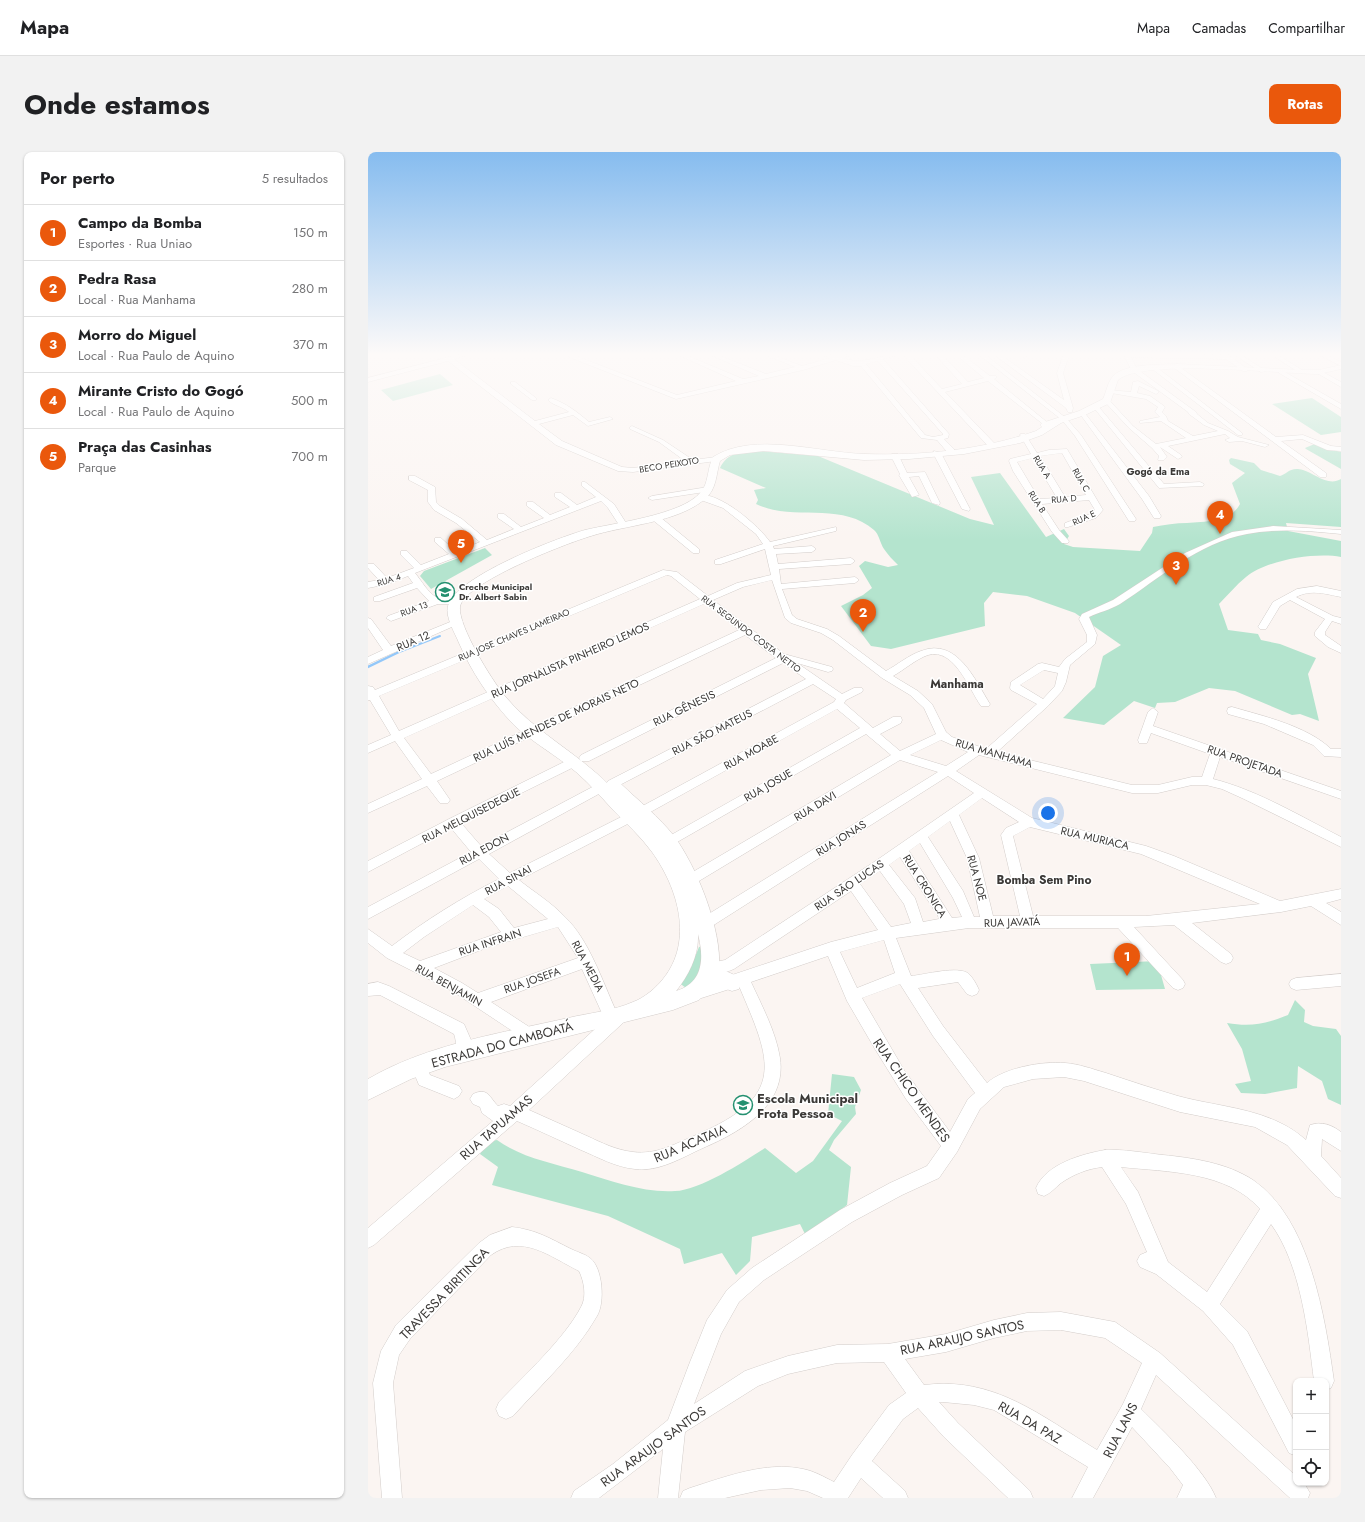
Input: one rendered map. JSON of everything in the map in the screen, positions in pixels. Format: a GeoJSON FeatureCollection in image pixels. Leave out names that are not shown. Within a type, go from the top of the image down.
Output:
{"type":"FeatureCollection","features":[{"type":"Feature","properties":{"kind":"main road"},"geometry":{"type":"LineString","coordinates":[[706,491],[705,481],[710,459],[728,451],[746,447],[874,454],[950,450],[992,445],[1024,437],[1060,420],[1073,416]]}},
{"type":"Feature","properties":{"kind":"main road"},"geometry":{"type":"LineString","coordinates":[[808,451],[855,456],[895,456],[937,453],[950,450]]}},
{"type":"Feature","properties":{"kind":"main road","name":"ESTRADA DO CAMBOATÁ"},"geometry":{"type":"LineString","coordinates":[[706,491],[657,519],[579,536],[477,581],[464,590],[455,601],[454,608],[458,622],[474,652],[500,691],[536,729],[580,760],[636,815],[668,842],[690,880],[700,934],[710,970]]}},
{"type":"Feature","properties":{"kind":"main road","name":"ESTRADA DO CAMBOATÁ"},"geometry":{"type":"LineString","coordinates":[[474,652],[463,616],[463,601],[469,594],[482,584],[515,565]]}},
{"type":"Feature","properties":{"kind":"main road","name":"ESTRADA DO CAMBOATÁ"},"geometry":{"type":"LineString","coordinates":[[636,815],[675,874],[689,919],[700,934]]}},
{"type":"Feature","properties":{"kind":"main road","name":"ESTRADA DO CAMBOATÁ"},"geometry":{"type":"LineString","coordinates":[[625,1013],[655,999],[671,985],[700,934]]}},
{"type":"Feature","properties":{"kind":"main road"},"geometry":{"type":"LineString","coordinates":[[671,985],[682,994],[691,995],[705,980],[710,970],[722,980],[737,981]]}},
{"type":"Feature","properties":{"kind":"main road","name":"ESTRADA DO CAMBOATÁ"},"geometry":{"type":"LineString","coordinates":[[368,1090],[384,1081],[419,1066],[464,1052],[529,1035],[625,1013],[691,995]]}},
{"type":"Feature","properties":{"kind":"street"},"geometry":{"type":"LineString","coordinates":[[525,416],[535,423],[560,416]]}},
{"type":"Feature","properties":{"kind":"street"},"geometry":{"type":"LineString","coordinates":[[578,416],[590,426],[610,419]]}},
{"type":"Feature","properties":{"kind":"street"},"geometry":{"type":"LineString","coordinates":[[905,416],[920,434],[926,438],[939,438],[946,432],[931,416]]}},
{"type":"Feature","properties":{"kind":"street"},"geometry":{"type":"LineString","coordinates":[[964,416],[992,445]]}},
{"type":"Feature","properties":{"kind":"street"},"geometry":{"type":"LineString","coordinates":[[1053,416],[1060,420]]}},
{"type":"Feature","properties":{"kind":"street"},"geometry":{"type":"LineString","coordinates":[[1055,416],[1078,435],[1132,520]]}},
{"type":"Feature","properties":{"kind":"street"},"geometry":{"type":"LineString","coordinates":[[1056,416],[1060,420]]}},
{"type":"Feature","properties":{"kind":"street"},"geometry":{"type":"LineString","coordinates":[[1060,416],[1060,420]]}},
{"type":"Feature","properties":{"kind":"street"},"geometry":{"type":"LineString","coordinates":[[1084,416],[1146,498],[1157,516]]}},
{"type":"Feature","properties":{"kind":"street"},"geometry":{"type":"LineString","coordinates":[[1103,416],[1162,486],[1200,484]]}},
{"type":"Feature","properties":{"kind":"street"},"geometry":{"type":"LineString","coordinates":[[1121,416],[1137,432],[1155,446],[1163,457],[1161,458]]}},
{"type":"Feature","properties":{"kind":"street"},"geometry":{"type":"LineString","coordinates":[[1161,416],[1169,425],[1191,438]]}},
{"type":"Feature","properties":{"kind":"street"},"geometry":{"type":"LineString","coordinates":[[1196,416],[1206,424],[1231,436],[1265,446]]}},
{"type":"Feature","properties":{"kind":"street"},"geometry":{"type":"LineString","coordinates":[[1198,445],[1240,434],[1216,416]]}},
{"type":"Feature","properties":{"kind":"street"},"geometry":{"type":"LineString","coordinates":[[1243,416],[1323,475]]}},
{"type":"Feature","properties":{"kind":"street"},"geometry":{"type":"LineString","coordinates":[[1124,419],[1164,419]]}},
{"type":"Feature","properties":{"kind":"street","name":"BECO PEIXOTO"},"geometry":{"type":"LineString","coordinates":[[535,423],[559,443],[621,469],[633,470],[710,459]]}},
{"type":"Feature","properties":{"kind":"street"},"geometry":{"type":"LineString","coordinates":[[632,428],[661,441],[690,461]]}},
{"type":"Feature","properties":{"kind":"street"},"geometry":{"type":"LineString","coordinates":[[1155,446],[1191,438],[1231,436]]}},
{"type":"Feature","properties":{"kind":"street","name":"RUA A"},"geometry":{"type":"LineString","coordinates":[[1024,437],[1062,499]]}},
{"type":"Feature","properties":{"kind":"street"},"geometry":{"type":"LineString","coordinates":[[1275,439],[1303,437],[1330,448],[1341,449]]}},
{"type":"Feature","properties":{"kind":"street"},"geometry":{"type":"LineString","coordinates":[[939,438],[950,450]]}},
{"type":"Feature","properties":{"kind":"street"},"geometry":{"type":"LineString","coordinates":[[1163,445],[1178,457]]}},
{"type":"Feature","properties":{"kind":"street","name":"RUA C"},"geometry":{"type":"LineString","coordinates":[[1035,456],[1064,451],[1099,510]]}},
{"type":"Feature","properties":{"kind":"street"},"geometry":{"type":"LineString","coordinates":[[937,453],[966,509]]}},
{"type":"Feature","properties":{"kind":"street"},"geometry":{"type":"LineString","coordinates":[[895,456],[914,495]]}},
{"type":"Feature","properties":{"kind":"street","name":"RUA B"},"geometry":{"type":"LineString","coordinates":[[1035,456],[1013,461],[1056,532],[1065,541]]}},
{"type":"Feature","properties":{"kind":"street"},"geometry":{"type":"LineString","coordinates":[[904,475],[922,474],[936,503]]}},
{"type":"Feature","properties":{"kind":"street"},"geometry":{"type":"LineString","coordinates":[[412,478],[432,490],[432,502],[437,508],[449,514],[486,543]]}},
{"type":"Feature","properties":{"kind":"street"},"geometry":{"type":"LineString","coordinates":[[585,484],[613,508],[624,526]]}},
{"type":"Feature","properties":{"kind":"street"},"geometry":{"type":"LineString","coordinates":[[652,498],[706,491]]}},
{"type":"Feature","properties":{"kind":"street","name":"RUA MANHAMA"},"geometry":{"type":"LineString","coordinates":[[706,491],[720,503],[742,517],[759,532],[769,548],[775,577],[786,611],[791,619],[824,631],[836,638],[886,676],[909,689],[928,706],[942,735],[956,743],[983,752],[1132,789],[1158,789],[1192,781],[1206,781],[1225,786],[1248,796],[1341,842]]}},
{"type":"Feature","properties":{"kind":"street"},"geometry":{"type":"LineString","coordinates":[[558,495],[575,507]]}},
{"type":"Feature","properties":{"kind":"street","name":"RUA D"},"geometry":{"type":"LineString","coordinates":[[1037,502],[1091,497]]}},
{"type":"Feature","properties":{"kind":"street","name":"RUA 4"},"geometry":{"type":"LineString","coordinates":[[368,585],[385,582],[410,573],[575,507],[602,498]]}},
{"type":"Feature","properties":{"kind":"street"},"geometry":{"type":"LineString","coordinates":[[530,504],[549,518]]}},
{"type":"Feature","properties":{"kind":"street","name":"RUA E"},"geometry":{"type":"LineString","coordinates":[[1068,525],[1092,516],[1099,510]]}},
{"type":"Feature","properties":{"kind":"street"},"geometry":{"type":"LineString","coordinates":[[501,516],[520,530]]}},
{"type":"Feature","properties":{"kind":"street"},"geometry":{"type":"LineString","coordinates":[[657,519],[696,551]]}},
{"type":"Feature","properties":{"kind":"street"},"geometry":{"type":"LineString","coordinates":[[718,562],[833,529]]}},
{"type":"Feature","properties":{"kind":"street"},"geometry":{"type":"LineString","coordinates":[[1044,704],[1020,692],[1015,688],[1015,684],[1042,666],[1063,671],[1068,662],[1090,646],[1092,642],[1092,635],[1084,619],[1085,616],[1114,603],[1169,565],[1223,537],[1237,533],[1281,529],[1341,532]]}},
{"type":"Feature","properties":{"kind":"street"},"geometry":{"type":"LineString","coordinates":[[438,540],[455,556]]}},
{"type":"Feature","properties":{"kind":"street"},"geometry":{"type":"LineString","coordinates":[[769,548],[812,550]]}},
{"type":"Feature","properties":{"kind":"street"},"geometry":{"type":"LineString","coordinates":[[404,553],[420,569]]}},
{"type":"Feature","properties":{"kind":"street"},"geometry":{"type":"LineString","coordinates":[[775,577],[851,561]]}},
{"type":"Feature","properties":{"kind":"street"},"geometry":{"type":"LineString","coordinates":[[371,566],[385,582]]}},
{"type":"Feature","properties":{"kind":"street","name":"RUA SEGUNDO COSTA NETTO"},"geometry":{"type":"LineString","coordinates":[[660,574],[666,572],[674,574],[745,631],[840,701]]}},
{"type":"Feature","properties":{"kind":"street"},"geometry":{"type":"LineString","coordinates":[[410,573],[430,598],[437,601],[455,601]]}},
{"type":"Feature","properties":{"kind":"street","name":"RUA JOSE CHAVES LAMEIRAO"},"geometry":{"type":"LineString","coordinates":[[369,693],[474,652],[660,574]]}},
{"type":"Feature","properties":{"kind":"street"},"geometry":{"type":"LineString","coordinates":[[775,577],[855,580]]}},
{"type":"Feature","properties":{"kind":"street","name":"RUA JORNALISTA PINHEIRO LEMOS"},"geometry":{"type":"LineString","coordinates":[[368,749],[740,585],[775,577]]}},
{"type":"Feature","properties":{"kind":"street"},"geometry":{"type":"LineString","coordinates":[[377,599],[419,584]]}},
{"type":"Feature","properties":{"kind":"street"},"geometry":{"type":"LineString","coordinates":[[1263,627],[1276,604],[1310,588],[1341,594]]}},
{"type":"Feature","properties":{"kind":"street"},"geometry":{"type":"LineString","coordinates":[[1290,597],[1330,618],[1341,621]]}},
{"type":"Feature","properties":{"kind":"street","name":"RUA 13"},"geometry":{"type":"LineString","coordinates":[[391,618],[437,601]]}},
{"type":"Feature","properties":{"kind":"street"},"geometry":{"type":"LineString","coordinates":[[1330,618],[1320,632],[1320,636],[1331,645],[1341,650]]}},
{"type":"Feature","properties":{"kind":"street"},"geometry":{"type":"LineString","coordinates":[[368,620],[390,651]]}},
{"type":"Feature","properties":{"kind":"street","name":"RUA 12"},"geometry":{"type":"LineString","coordinates":[[368,661],[458,622]]}},
{"type":"Feature","properties":{"kind":"street","name":"RUA LUÍS MENDES DE MORAIS NETO"},"geometry":{"type":"LineString","coordinates":[[368,809],[745,631]]}},
{"type":"Feature","properties":{"kind":"street"},"geometry":{"type":"LineString","coordinates":[[886,676],[931,650],[945,651],[957,659],[976,694],[985,704]]}},
{"type":"Feature","properties":{"kind":"street"},"geometry":{"type":"LineString","coordinates":[[783,659],[789,657],[828,669]]}},
{"type":"Feature","properties":{"kind":"street","name":"RUA GÊNESIS"},"geometry":{"type":"LineString","coordinates":[[580,760],[783,659]]}},
{"type":"Feature","properties":{"kind":"street","name":"RUA JONAS"},"geometry":{"type":"LineString","coordinates":[[700,934],[948,771],[983,752],[1044,704],[1059,688],[1062,682],[1063,671]]}},
{"type":"Feature","properties":{"kind":"street","name":"RUA SÃO MATEUS"},"geometry":{"type":"LineString","coordinates":[[607,786],[812,680]]}},
{"type":"Feature","properties":{"kind":"street","name":"RUA MOABE"},"geometry":{"type":"LineString","coordinates":[[636,815],[858,690]]}},
{"type":"Feature","properties":{"kind":"street"},"geometry":{"type":"LineString","coordinates":[[369,693],[397,736],[444,800]]}},
{"type":"Feature","properties":{"kind":"street","name":"RUA MURIACA"},"geometry":{"type":"LineString","coordinates":[[840,701],[870,731],[899,756],[948,771],[1029,822],[1142,849],[1177,862],[1281,907]]}},
{"type":"Feature","properties":{"kind":"street"},"geometry":{"type":"LineString","coordinates":[[1232,711],[1268,721],[1317,742],[1328,753],[1341,753]]}},
{"type":"Feature","properties":{"kind":"street"},"geometry":{"type":"LineString","coordinates":[[1143,740],[1153,712]]}},
{"type":"Feature","properties":{"kind":"street","name":"RUA JOSUE"},"geometry":{"type":"LineString","coordinates":[[668,842],[870,731],[897,720]]}},
{"type":"Feature","properties":{"kind":"street","name":"RUA PROJETADA"},"geometry":{"type":"LineString","coordinates":[[1148,728],[1341,795]]}},
{"type":"Feature","properties":{"kind":"street","name":"RUA DAVI"},"geometry":{"type":"LineString","coordinates":[[690,880],[899,756],[942,735]]}},
{"type":"Feature","properties":{"kind":"street"},"geometry":{"type":"LineString","coordinates":[[1206,781],[1216,751]]}},
{"type":"Feature","properties":{"kind":"street","name":"RUA MELQUISEDEQUE"},"geometry":{"type":"LineString","coordinates":[[368,867],[453,822],[580,760]]}},
{"type":"Feature","properties":{"kind":"street","name":"RUA EDON"},"geometry":{"type":"LineString","coordinates":[[368,913],[479,852],[607,786]]}},
{"type":"Feature","properties":{"kind":"street","name":"RUA SÃO LUCAS"},"geometry":{"type":"LineString","coordinates":[[710,970],[729,965],[881,864],[983,792]]}},
{"type":"Feature","properties":{"kind":"street","name":"RUA NOE"},"geometry":{"type":"LineString","coordinates":[[952,813],[973,858],[988,923]]}},
{"type":"Feature","properties":{"kind":"street","name":"RUA SINAI"},"geometry":{"type":"LineString","coordinates":[[392,954],[418,933],[473,898],[636,815]]}},
{"type":"Feature","properties":{"kind":"street","name":"RUA MEDIA"},"geometry":{"type":"LineString","coordinates":[[453,822],[479,852],[508,879],[561,921],[579,946],[586,961],[625,1013]]}},
{"type":"Feature","properties":{"kind":"street"},"geometry":{"type":"LineString","coordinates":[[1028,921],[1007,835],[1029,822]]}},
{"type":"Feature","properties":{"kind":"street"},"geometry":{"type":"LineString","coordinates":[[921,835],[958,895],[970,923]]}},
{"type":"Feature","properties":{"kind":"street","name":"RUA CRONICA"},"geometry":{"type":"LineString","coordinates":[[902,849],[943,913],[948,924]]}},
{"type":"Feature","properties":{"kind":"street"},"geometry":{"type":"LineString","coordinates":[[881,864],[910,902],[919,928]]}},
{"type":"Feature","properties":{"kind":"street"},"geometry":{"type":"LineString","coordinates":[[852,883],[888,933],[905,980],[938,1031],[986,1094]]}},
{"type":"Feature","properties":{"kind":"street","name":"RUA JAVATÁ"},"geometry":{"type":"LineString","coordinates":[[691,995],[737,981],[831,948],[888,933],[919,928],[948,924],[1028,921],[1121,922],[1178,920],[1281,907],[1341,894]]}},
{"type":"Feature","properties":{"kind":"street"},"geometry":{"type":"LineString","coordinates":[[473,898],[494,912],[511,934]]}},
{"type":"Feature","properties":{"kind":"street"},"geometry":{"type":"LineString","coordinates":[[1313,901],[1341,920]]}},
{"type":"Feature","properties":{"kind":"street"},"geometry":{"type":"LineString","coordinates":[[1178,920],[1226,958]]}},
{"type":"Feature","properties":{"kind":"street","name":"RUA INFRAIN"},"geometry":{"type":"LineString","coordinates":[[420,968],[452,954],[511,934],[561,921]]}},
{"type":"Feature","properties":{"kind":"street"},"geometry":{"type":"LineString","coordinates":[[1121,922],[1178,984]]}},
{"type":"Feature","properties":{"kind":"street","name":"RUA BENJAMIN"},"geometry":{"type":"LineString","coordinates":[[368,935],[392,954],[478,1000],[529,1035]]}},
{"type":"Feature","properties":{"kind":"street","name":"RUA CHICO MENDES"},"geometry":{"type":"LineString","coordinates":[[831,948],[852,996],[899,1076],[951,1146]]}},
{"type":"Feature","properties":{"kind":"street","name":"RUA JOSEFA"},"geometry":{"type":"LineString","coordinates":[[478,1000],[586,961]]}},
{"type":"Feature","properties":{"kind":"street"},"geometry":{"type":"LineString","coordinates":[[852,996],[905,980],[958,976],[964,978],[972,990]]}},
{"type":"Feature","properties":{"kind":"street"},"geometry":{"type":"LineString","coordinates":[[1296,984],[1321,983],[1341,980]]}},
{"type":"Feature","properties":{"kind":"street","name":"RUA ACATAIA"},"geometry":{"type":"LineString","coordinates":[[513,1113],[618,1158],[634,1162],[650,1161],[666,1156],[726,1129],[747,1116],[761,1102],[770,1085],[773,1067],[771,1051],[737,981]]}},
{"type":"Feature","properties":{"kind":"street"},"geometry":{"type":"LineString","coordinates":[[368,990],[378,988],[384,990],[459,1030],[464,1040],[464,1052]]}},
{"type":"Feature","properties":{"kind":"street","name":"RUA TAPUAMAS"},"geometry":{"type":"LineString","coordinates":[[368,1239],[625,1013]]}},
{"type":"Feature","properties":{"kind":"street"},"geometry":{"type":"LineString","coordinates":[[419,1066],[424,1080],[454,1091]]}},
{"type":"Feature","properties":{"kind":"street"},"geometry":{"type":"LineString","coordinates":[[668,1498],[676,1427],[698,1362],[714,1327],[733,1296],[758,1274],[846,1216],[896,1189],[933,1172],[951,1146],[974,1104],[1000,1081],[1033,1072],[1064,1070],[1084,1074],[1180,1104],[1257,1120],[1293,1139],[1313,1158],[1341,1190]]}},
{"type":"Feature","properties":{"kind":"street"},"geometry":{"type":"LineString","coordinates":[[484,1102],[494,1114],[504,1112],[513,1113]]}},
{"type":"Feature","properties":{"kind":"street"},"geometry":{"type":"LineString","coordinates":[[1313,1158],[1314,1136],[1316,1131],[1322,1130],[1330,1134],[1341,1143]]}},
{"type":"Feature","properties":{"kind":"street"},"geometry":{"type":"LineString","coordinates":[[1044,1188],[1062,1172],[1083,1163],[1106,1158],[1171,1164],[1218,1173],[1247,1186],[1263,1199],[1271,1208],[1284,1228],[1307,1292],[1320,1350],[1324,1378]]}},
{"type":"Feature","properties":{"kind":"street"},"geometry":{"type":"LineString","coordinates":[[1106,1158],[1132,1198],[1154,1264],[1209,1305],[1240,1338],[1293,1440]]}},
{"type":"Feature","properties":{"kind":"street"},"geometry":{"type":"LineString","coordinates":[[1209,1305],[1271,1208]]}},
{"type":"Feature","properties":{"kind":"street","name":"TRAVESSA BIRITINGA"},"geometry":{"type":"LineString","coordinates":[[392,1498],[383,1383],[390,1351],[403,1332],[485,1249],[496,1241],[512,1236],[531,1238],[585,1265],[591,1276],[593,1290],[591,1308],[567,1342],[506,1409]]}},
{"type":"Feature","properties":{"kind":"street","name":"RUA ARAUJO SANTOS"},"geometry":{"type":"LineString","coordinates":[[581,1498],[620,1471],[676,1427],[752,1378],[788,1365],[837,1354],[888,1353],[946,1343],[994,1329],[1027,1322],[1061,1321],[1108,1329],[1154,1360],[1301,1491]]}},
{"type":"Feature","properties":{"kind":"street"},"geometry":{"type":"LineString","coordinates":[[888,1353],[920,1395],[951,1430],[1023,1498]]}},
{"type":"Feature","properties":{"kind":"street","name":"RUA LANS"},"geometry":{"type":"LineString","coordinates":[[1082,1498],[1130,1411],[1154,1360]]}},
{"type":"Feature","properties":{"kind":"street","name":"RUA DA PAZ"},"geometry":{"type":"LineString","coordinates":[[836,1496],[896,1412],[920,1395],[943,1392],[974,1395],[998,1402],[1102,1464]]}},
{"type":"Feature","properties":{"kind":"street"},"geometry":{"type":"LineString","coordinates":[[1130,1411],[1177,1461],[1196,1494]]}},
{"type":"Feature","properties":{"kind":"street"},"geometry":{"type":"LineString","coordinates":[[859,1462],[898,1498]]}},
{"type":"Feature","properties":{"kind":"street"},"geometry":{"type":"LineString","coordinates":[[690,1498],[733,1485],[777,1478],[803,1479],[836,1496]]}},
{"type":"Feature","properties":{"kind":"green space"},"geometry":{"type":"Polygon","coordinates":[[[1291,416],[1341,417],[1341,432],[1321,435],[1291,416]]]}},
{"type":"Feature","properties":{"kind":"green space"},"geometry":{"type":"Polygon","coordinates":[[[1317,443],[1329,449],[1341,452],[1341,469],[1305,448],[1317,443]]]}},
{"type":"Feature","properties":{"kind":"green space"},"geometry":{"type":"Polygon","coordinates":[[[760,451],[818,456],[970,519],[994,525],[971,477],[1000,473],[1046,537],[1064,529],[1069,536],[1064,544],[1073,547],[1140,551],[1152,533],[1153,527],[1217,520],[1230,515],[1236,510],[1240,504],[1232,483],[1245,473],[1230,464],[1229,460],[1231,458],[1254,463],[1261,470],[1280,476],[1292,470],[1299,469],[1321,479],[1336,481],[1341,479],[1341,527],[1286,523],[1288,531],[1341,541],[1341,557],[1305,557],[1266,566],[1246,577],[1219,604],[1228,630],[1258,634],[1261,640],[1280,644],[1316,658],[1308,674],[1319,721],[1300,714],[1292,715],[1235,691],[1209,688],[1175,702],[1157,703],[1155,708],[1134,701],[1104,725],[1063,718],[1095,687],[1103,656],[1121,645],[1075,613],[1027,596],[993,592],[984,603],[985,626],[891,649],[871,646],[841,606],[863,595],[872,588],[859,566],[865,561],[888,567],[898,565],[884,549],[876,532],[861,521],[847,516],[832,514],[785,512],[756,504],[758,500],[754,490],[766,488],[720,468],[723,462],[732,455],[742,452],[760,451]]]}},
{"type":"Feature","properties":{"kind":"green space"},"geometry":{"type":"Polygon","coordinates":[[[485,548],[492,555],[431,589],[420,576],[424,571],[485,548]]]}},
{"type":"Feature","properties":{"kind":"green space"},"geometry":{"type":"Polygon","coordinates":[[[705,945],[702,974],[686,988],[678,982],[692,964],[699,947],[705,945]]]}},
{"type":"Feature","properties":{"kind":"green space"},"geometry":{"type":"Polygon","coordinates":[[[1157,961],[1165,989],[1096,990],[1090,964],[1157,961]]]}},
{"type":"Feature","properties":{"kind":"green space"},"geometry":{"type":"Polygon","coordinates":[[[1295,1000],[1305,1010],[1304,1022],[1313,1026],[1336,1029],[1341,1036],[1341,1105],[1328,1099],[1322,1081],[1298,1066],[1297,1088],[1265,1094],[1241,1093],[1235,1084],[1251,1081],[1242,1049],[1227,1023],[1251,1025],[1265,1023],[1280,1018],[1288,1015],[1295,1000]]]}},
{"type":"Feature","properties":{"kind":"green space"},"geometry":{"type":"Polygon","coordinates":[[[832,1074],[854,1077],[861,1090],[855,1107],[856,1114],[834,1140],[829,1150],[851,1167],[847,1205],[806,1236],[800,1224],[752,1237],[750,1261],[736,1275],[722,1253],[684,1264],[680,1249],[608,1216],[492,1185],[498,1167],[480,1154],[485,1142],[497,1140],[527,1156],[628,1186],[663,1191],[685,1189],[709,1181],[765,1148],[796,1173],[813,1161],[842,1121],[828,1114],[832,1074]]]}},
{"type":"Feature","properties":{"kind":"waterway"},"geometry":{"type":"LineString","coordinates":[[399,652],[440,636]]}},
{"type":"Feature","properties":{"kind":"waterway"},"geometry":{"type":"LineString","coordinates":[[368,667],[401,651]]}},
{"type":"Feature","properties":{"kind":"place","name":"Mirante Cristo do Gogó"},"geometry":{"type":"Point","coordinates":[1220,534]}},
{"type":"Feature","properties":{"kind":"place","name":"Praça das Casinhas"},"geometry":{"type":"Point","coordinates":[461,563]}},
{"type":"Feature","properties":{"kind":"place","name":"Morro do Miguel"},"geometry":{"type":"Point","coordinates":[1176,585]}},
{"type":"Feature","properties":{"kind":"place","name":"Creche Municipal Dr. Albert Sabin"},"geometry":{"type":"Point","coordinates":[445,592]}},
{"type":"Feature","properties":{"kind":"place","name":"Pedra Rasa"},"geometry":{"type":"Point","coordinates":[863,632]}},
{"type":"Feature","properties":{"kind":"place","name":"Campo da Bomba"},"geometry":{"type":"Point","coordinates":[1127,976]}},
{"type":"Feature","properties":{"kind":"place","name":"Escola Municipal Frota Pessoa"},"geometry":{"type":"Point","coordinates":[743,1105]}},
{"type":"Feature","properties":{"kind":"district","name":"Gogó da Ema"},"geometry":{"type":"Point","coordinates":[1158,471]}},
{"type":"Feature","properties":{"kind":"district","name":"Manhama"},"geometry":{"type":"Point","coordinates":[957,684]}},
{"type":"Feature","properties":{"kind":"district","name":"Bomba Sem Pino"},"geometry":{"type":"Point","coordinates":[1044,880]}}]}
